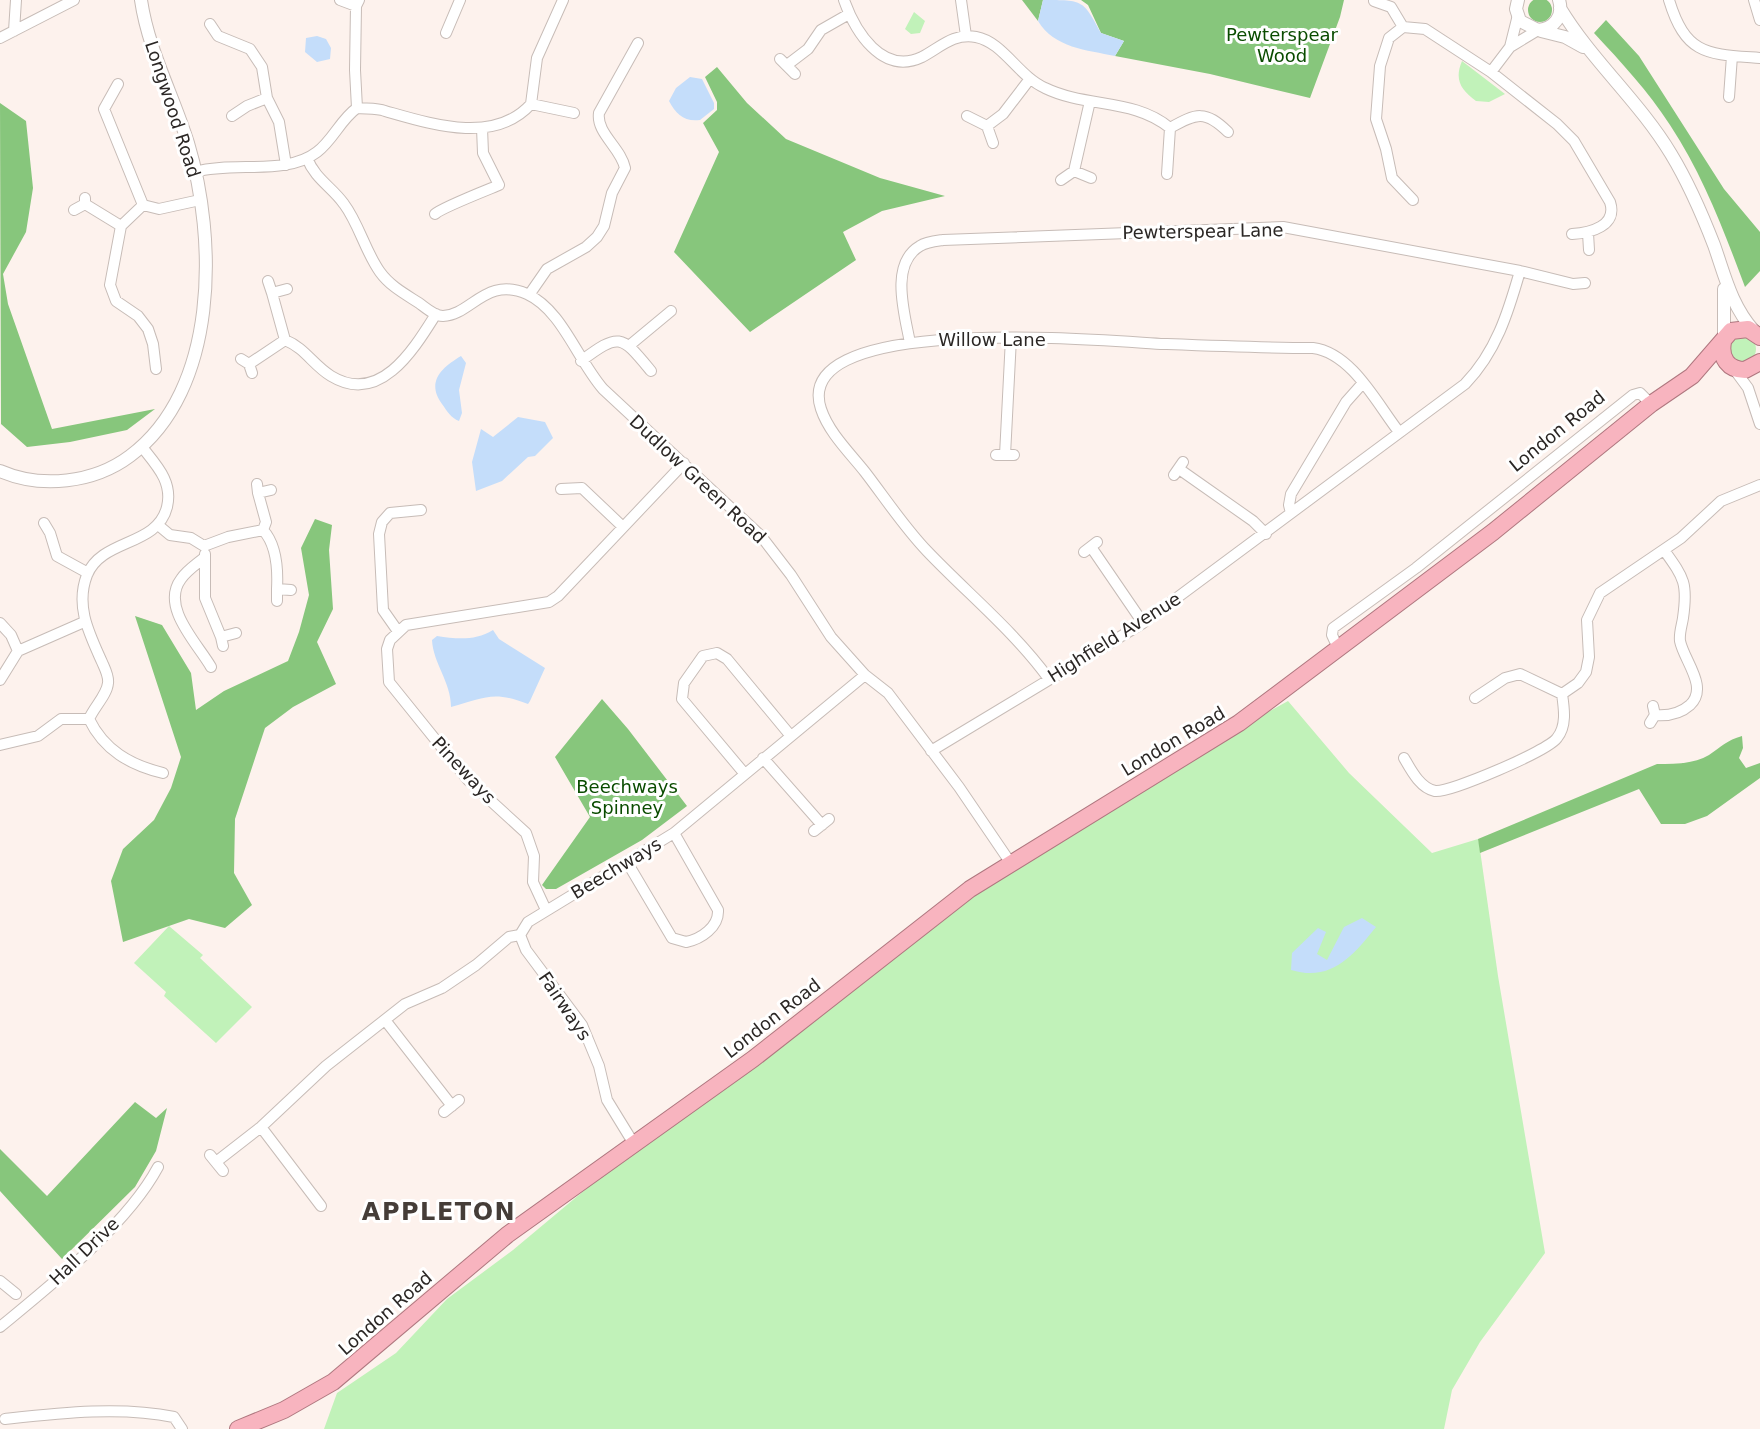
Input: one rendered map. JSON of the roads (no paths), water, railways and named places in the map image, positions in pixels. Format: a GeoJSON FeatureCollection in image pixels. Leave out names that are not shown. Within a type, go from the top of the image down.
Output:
{"type":"FeatureCollection","features":[{"type":"Feature","properties":{"kind":"highway"},"geometry":{"type":"LineString","coordinates":[[1733,368],[1724,358],[1723,341],[1737,329],[1758,334]]}},
{"type":"Feature","properties":{"kind":"highway","name":"London Road"},"geometry":{"type":"LineString","coordinates":[[1692,376],[1723,341]]}},
{"type":"Feature","properties":{"kind":"highway","name":"London Road"},"geometry":{"type":"LineString","coordinates":[[238,1429],[284,1410],[333,1382],[498,1242],[753,1059],[909,935],[1010,862],[1211,742],[1493,532],[1650,404],[1692,376],[1715,368],[1745,370],[1758,364]]}},
{"type":"Feature","properties":{"kind":"street"},"geometry":{"type":"LineString","coordinates":[[14,31],[16,0]]}},
{"type":"Feature","properties":{"kind":"street"},"geometry":{"type":"LineString","coordinates":[[0,38],[74,0]]}},
{"type":"Feature","properties":{"kind":"street","name":"Longwood Road"},"geometry":{"type":"LineString","coordinates":[[0,471],[37,479],[72,481],[107,470],[142,447],[171,414],[192,364],[199,333],[205,264],[200,200],[195,172],[151,40],[141,0]]}},
{"type":"Feature","properties":{"kind":"street"},"geometry":{"type":"LineString","coordinates":[[195,172],[228,165],[286,165],[307,159],[318,152],[357,108],[354,70],[358,3],[340,0]]}},
{"type":"Feature","properties":{"kind":"street"},"geometry":{"type":"LineString","coordinates":[[446,33],[460,0]]}},
{"type":"Feature","properties":{"kind":"street"},"geometry":{"type":"LineString","coordinates":[[357,108],[383,110],[408,119],[436,125],[482,128],[503,125],[524,112],[531,104],[537,58],[563,0]]}},
{"type":"Feature","properties":{"kind":"street"},"geometry":{"type":"LineString","coordinates":[[844,0],[862,38],[887,58],[898,61],[912,60],[948,40],[966,36],[987,41],[997,46],[1029,80],[1063,95],[1142,111],[1159,119],[1170,128]]}},
{"type":"Feature","properties":{"kind":"street"},"geometry":{"type":"LineString","coordinates":[[961,0],[966,36]]}},
{"type":"Feature","properties":{"kind":"street"},"geometry":{"type":"LineString","coordinates":[[1511,0],[1518,9],[1525,26],[1565,38],[1589,51]]}},
{"type":"Feature","properties":{"kind":"street"},"geometry":{"type":"LineString","coordinates":[[1669,0],[1679,28],[1691,42],[1714,54],[1760,58]]}},
{"type":"Feature","properties":{"kind":"street"},"geometry":{"type":"LineString","coordinates":[[1754,0],[1760,20]]}},
{"type":"Feature","properties":{"kind":"street"},"geometry":{"type":"LineString","coordinates":[[1374,1],[1383,2],[1391,7],[1403,27]]}},
{"type":"Feature","properties":{"kind":"street"},"geometry":{"type":"LineString","coordinates":[[1491,72],[1510,47],[1539,30],[1551,26],[1556,21],[1560,4]]}},
{"type":"Feature","properties":{"kind":"street"},"geometry":{"type":"LineString","coordinates":[[1560,4],[1589,51],[1626,91],[1671,155],[1699,210],[1714,246],[1723,279],[1744,320],[1758,334]]}},
{"type":"Feature","properties":{"kind":"street"},"geometry":{"type":"LineString","coordinates":[[1510,47],[1518,9]]}},
{"type":"Feature","properties":{"kind":"street"},"geometry":{"type":"LineString","coordinates":[[787,66],[808,49],[821,30],[834,20],[849,14]]}},
{"type":"Feature","properties":{"kind":"street"},"geometry":{"type":"LineString","coordinates":[[210,24],[218,36],[250,49],[262,67],[267,98],[279,122],[286,165]]}},
{"type":"Feature","properties":{"kind":"street"},"geometry":{"type":"LineString","coordinates":[[1406,198],[1392,178],[1375,107],[1384,46],[1389,38],[1403,27],[1413,26],[1434,33],[1491,72],[1557,124],[1587,160],[1612,207],[1606,222],[1588,233],[1572,234]]}},
{"type":"Feature","properties":{"kind":"street"},"geometry":{"type":"LineString","coordinates":[[307,159],[322,184],[343,203],[386,280],[436,315],[452,313],[488,293],[502,290],[529,295],[547,269],[586,247],[597,237],[604,226],[612,193],[630,167],[598,121],[599,113],[638,43]]}},
{"type":"Feature","properties":{"kind":"street"},"geometry":{"type":"LineString","coordinates":[[1729,97],[1732,56]]}},
{"type":"Feature","properties":{"kind":"street"},"geometry":{"type":"LineString","coordinates":[[987,126],[1003,114],[1029,80]]}},
{"type":"Feature","properties":{"kind":"street"},"geometry":{"type":"LineString","coordinates":[[118,84],[104,109],[143,205]]}},
{"type":"Feature","properties":{"kind":"street"},"geometry":{"type":"LineString","coordinates":[[232,116],[247,106],[267,98]]}},
{"type":"Feature","properties":{"kind":"street"},"geometry":{"type":"LineString","coordinates":[[1061,180],[1074,171],[1090,100]]}},
{"type":"Feature","properties":{"kind":"street"},"geometry":{"type":"LineString","coordinates":[[531,104],[564,113],[574,113]]}},
{"type":"Feature","properties":{"kind":"street"},"geometry":{"type":"LineString","coordinates":[[1170,128],[1194,116],[1205,115],[1214,118],[1228,132]]}},
{"type":"Feature","properties":{"kind":"street"},"geometry":{"type":"LineString","coordinates":[[968,116],[987,126],[993,143]]}},
{"type":"Feature","properties":{"kind":"street"},"geometry":{"type":"LineString","coordinates":[[435,214],[441,208],[464,201],[502,184],[483,153],[482,128]]}},
{"type":"Feature","properties":{"kind":"street"},"geometry":{"type":"LineString","coordinates":[[1167,174],[1170,128]]}},
{"type":"Feature","properties":{"kind":"street"},"geometry":{"type":"LineString","coordinates":[[1074,171],[1091,178]]}},
{"type":"Feature","properties":{"kind":"street"},"geometry":{"type":"LineString","coordinates":[[143,205],[159,209],[200,200]]}},
{"type":"Feature","properties":{"kind":"street"},"geometry":{"type":"LineString","coordinates":[[74,210],[85,201],[121,226]]}},
{"type":"Feature","properties":{"kind":"street"},"geometry":{"type":"LineString","coordinates":[[143,205],[121,226],[110,285],[116,301],[138,316],[148,329],[156,369]]}},
{"type":"Feature","properties":{"kind":"street","name":"Pewterspear Lane"},"geometry":{"type":"LineString","coordinates":[[910,343],[903,301],[904,265],[919,246],[943,240],[1283,227],[1520,271],[1573,284],[1585,283]]}},
{"type":"Feature","properties":{"kind":"street"},"geometry":{"type":"LineString","coordinates":[[1588,233],[1589,250]]}},
{"type":"Feature","properties":{"kind":"street","name":"Highfield Avenue"},"geometry":{"type":"LineString","coordinates":[[931,751],[1143,622],[1266,534],[1465,384],[1486,359],[1510,305],[1520,271]]}},
{"type":"Feature","properties":{"kind":"street"},"geometry":{"type":"LineString","coordinates":[[1723,279],[1723,341]]}},
{"type":"Feature","properties":{"kind":"street"},"geometry":{"type":"LineString","coordinates":[[268,281],[285,340],[302,348],[332,377],[350,384],[371,383],[387,376],[408,357],[436,315]]}},
{"type":"Feature","properties":{"kind":"street"},"geometry":{"type":"LineString","coordinates":[[272,293],[287,289]]}},
{"type":"Feature","properties":{"kind":"street","name":"Dudlow Green Road"},"geometry":{"type":"LineString","coordinates":[[529,295],[558,319],[581,361],[621,407],[761,536],[791,575],[831,637],[865,675],[888,693],[1010,862]]}},
{"type":"Feature","properties":{"kind":"street"},"geometry":{"type":"LineString","coordinates":[[630,345],[671,311]]}},
{"type":"Feature","properties":{"kind":"street","name":"Willow Lane"},"geometry":{"type":"LineString","coordinates":[[1049,679],[986,606],[917,541],[833,431],[822,411],[821,388],[829,372],[835,366],[850,358],[910,343],[977,336],[1321,349],[1341,360],[1362,384]]}},
{"type":"Feature","properties":{"kind":"street"},"geometry":{"type":"LineString","coordinates":[[1005,455],[1011,338]]}},
{"type":"Feature","properties":{"kind":"street"},"geometry":{"type":"LineString","coordinates":[[247,365],[285,340]]}},
{"type":"Feature","properties":{"kind":"street"},"geometry":{"type":"LineString","coordinates":[[581,361],[606,343],[619,340],[630,345],[651,371]]}},
{"type":"Feature","properties":{"kind":"street"},"geometry":{"type":"LineString","coordinates":[[1752,397],[1758,364]]}},
{"type":"Feature","properties":{"kind":"street"},"geometry":{"type":"LineString","coordinates":[[1733,368],[1752,397],[1760,424]]}},
{"type":"Feature","properties":{"kind":"street"},"geometry":{"type":"LineString","coordinates":[[1291,513],[1289,505],[1291,494],[1346,402],[1362,384],[1399,432]]}},
{"type":"Feature","properties":{"kind":"street"},"geometry":{"type":"LineString","coordinates":[[89,719],[108,687],[109,680],[84,622],[82,589],[93,564],[110,550],[143,536],[158,525],[167,506],[167,482],[142,447]]}},
{"type":"Feature","properties":{"kind":"street"},"geometry":{"type":"LineString","coordinates":[[421,510],[390,513],[382,522],[379,534],[383,610],[397,630],[418,622],[549,602],[558,596],[684,463]]}},
{"type":"Feature","properties":{"kind":"street"},"geometry":{"type":"LineString","coordinates":[[1179,468],[1266,534]]}},
{"type":"Feature","properties":{"kind":"street"},"geometry":{"type":"LineString","coordinates":[[1562,693],[1578,683],[1588,665],[1587,620],[1596,598],[1605,588],[1634,572],[1664,550],[1721,501],[1760,485]]}},
{"type":"Feature","properties":{"kind":"street"},"geometry":{"type":"LineString","coordinates":[[263,530],[266,522],[258,488],[271,490]]}},
{"type":"Feature","properties":{"kind":"street"},"geometry":{"type":"LineString","coordinates":[[561,489],[582,488],[624,527]]}},
{"type":"Feature","properties":{"kind":"street"},"geometry":{"type":"LineString","coordinates":[[44,523],[57,556],[88,573]]}},
{"type":"Feature","properties":{"kind":"street"},"geometry":{"type":"LineString","coordinates":[[158,525],[170,535],[191,538],[205,552],[205,598],[222,642],[236,633]]}},
{"type":"Feature","properties":{"kind":"street"},"geometry":{"type":"LineString","coordinates":[[211,667],[181,621],[176,607],[179,581],[205,552],[228,537],[263,530]]}},
{"type":"Feature","properties":{"kind":"street"},"geometry":{"type":"LineString","coordinates":[[263,530],[273,545],[278,589],[277,601]]}},
{"type":"Feature","properties":{"kind":"street"},"geometry":{"type":"LineString","coordinates":[[1091,547],[1143,622]]}},
{"type":"Feature","properties":{"kind":"street"},"geometry":{"type":"LineString","coordinates":[[1652,715],[1672,714],[1686,708],[1694,699],[1697,688],[1681,642],[1686,594],[1685,581],[1664,550]]}},
{"type":"Feature","properties":{"kind":"street"},"geometry":{"type":"LineString","coordinates":[[278,589],[291,590]]}},
{"type":"Feature","properties":{"kind":"street"},"geometry":{"type":"LineString","coordinates":[[7,690],[1,679],[18,651],[84,622]]}},
{"type":"Feature","properties":{"kind":"street"},"geometry":{"type":"LineString","coordinates":[[0,623],[11,635],[18,651]]}},
{"type":"Feature","properties":{"kind":"street","name":"Pineways"},"geometry":{"type":"LineString","coordinates":[[397,630],[387,649],[387,672],[394,691],[468,780],[526,833],[534,856],[533,882],[546,910]]}},
{"type":"Feature","properties":{"kind":"street"},"geometry":{"type":"LineString","coordinates":[[744,774],[682,699],[684,683],[703,656],[717,653],[727,659],[790,735]]}},
{"type":"Feature","properties":{"kind":"street"},"geometry":{"type":"LineString","coordinates":[[1473,698],[1505,678],[1520,674],[1562,693]]}},
{"type":"Feature","properties":{"kind":"street","name":"Beechways"},"geometry":{"type":"LineString","coordinates":[[217,1163],[261,1127],[317,1073],[405,1004],[442,988],[509,937],[520,935],[524,925],[546,910],[674,833],[865,675]]}},
{"type":"Feature","properties":{"kind":"street"},"geometry":{"type":"LineString","coordinates":[[1403,756],[1419,780],[1436,791],[1446,790],[1480,777],[1538,752],[1556,740],[1564,719],[1562,693]]}},
{"type":"Feature","properties":{"kind":"street"},"geometry":{"type":"LineString","coordinates":[[0,745],[18,738],[38,736],[62,719],[89,719]]}},
{"type":"Feature","properties":{"kind":"street"},"geometry":{"type":"LineString","coordinates":[[89,719],[104,744],[132,762],[163,773]]}},
{"type":"Feature","properties":{"kind":"street"},"geometry":{"type":"LineString","coordinates":[[763,758],[822,825]]}},
{"type":"Feature","properties":{"kind":"street"},"geometry":{"type":"LineString","coordinates":[[627,862],[672,938],[686,942],[705,933],[714,924],[718,909],[674,833]]}},
{"type":"Feature","properties":{"kind":"street","name":"Fairways"},"geometry":{"type":"LineString","coordinates":[[520,935],[526,950],[582,1025],[599,1066],[607,1100],[634,1144]]}},
{"type":"Feature","properties":{"kind":"street"},"geometry":{"type":"LineString","coordinates":[[385,1020],[452,1106]]}},
{"type":"Feature","properties":{"kind":"street"},"geometry":{"type":"LineString","coordinates":[[261,1127],[321,1206]]}},
{"type":"Feature","properties":{"kind":"street","name":"Hall Drive"},"geometry":{"type":"LineString","coordinates":[[0,1327],[94,1244],[148,1185],[158,1167]]}},
{"type":"Feature","properties":{"kind":"street"},"geometry":{"type":"LineString","coordinates":[[0,1281],[16,1294]]}},
{"type":"Feature","properties":{"kind":"street"},"geometry":{"type":"LineString","coordinates":[[5,1419],[95,1412],[156,1413],[174,1417],[182,1429]]}},
{"type":"Feature","properties":{"kind":"water"},"geometry":{"type":"Polygon","coordinates":[[[1043,0],[1081,4],[1086,8],[1101,33],[1124,41],[1115,56],[1072,46],[1053,37],[1038,21],[1043,0]]]}},
{"type":"Feature","properties":{"kind":"water"},"geometry":{"type":"Polygon","coordinates":[[[317,36],[326,39],[331,48],[330,59],[317,62],[305,52],[306,38],[317,36]]]}},
{"type":"Feature","properties":{"kind":"water"},"geometry":{"type":"Polygon","coordinates":[[[690,77],[702,79],[714,103],[714,109],[700,120],[689,120],[681,116],[669,101],[676,88],[690,77]]]}},
{"type":"Feature","properties":{"kind":"water"},"geometry":{"type":"Polygon","coordinates":[[[461,356],[466,363],[459,390],[462,413],[459,421],[451,416],[437,396],[435,389],[438,376],[447,365],[461,356]]]}},
{"type":"Feature","properties":{"kind":"water"},"geometry":{"type":"Polygon","coordinates":[[[518,417],[545,422],[553,438],[535,456],[528,457],[502,481],[476,491],[472,462],[481,429],[493,437],[518,417]]]}},
{"type":"Feature","properties":{"kind":"water"},"geometry":{"type":"Polygon","coordinates":[[[493,630],[499,639],[545,668],[530,701],[528,704],[497,696],[451,707],[448,689],[435,657],[432,640],[437,636],[473,638],[493,630]]]}},
{"type":"Feature","properties":{"kind":"water"},"geometry":{"type":"Polygon","coordinates":[[[1362,918],[1376,927],[1340,964],[1318,973],[1291,970],[1292,953],[1318,928],[1326,932],[1317,954],[1327,960],[1344,927],[1362,918]]]}},
{"type":"Feature","properties":{"kind":"district","name":"APPLETON"},"geometry":{"type":"Point","coordinates":[439,1212]}},
{"type":"Feature","properties":{"kind":"park label","name":"Pewterspear Wood"},"geometry":{"type":"Point","coordinates":[1282,44]}},
{"type":"Feature","properties":{"kind":"park label","name":"Beechways Spinney"},"geometry":{"type":"Point","coordinates":[627,796]}}]}
